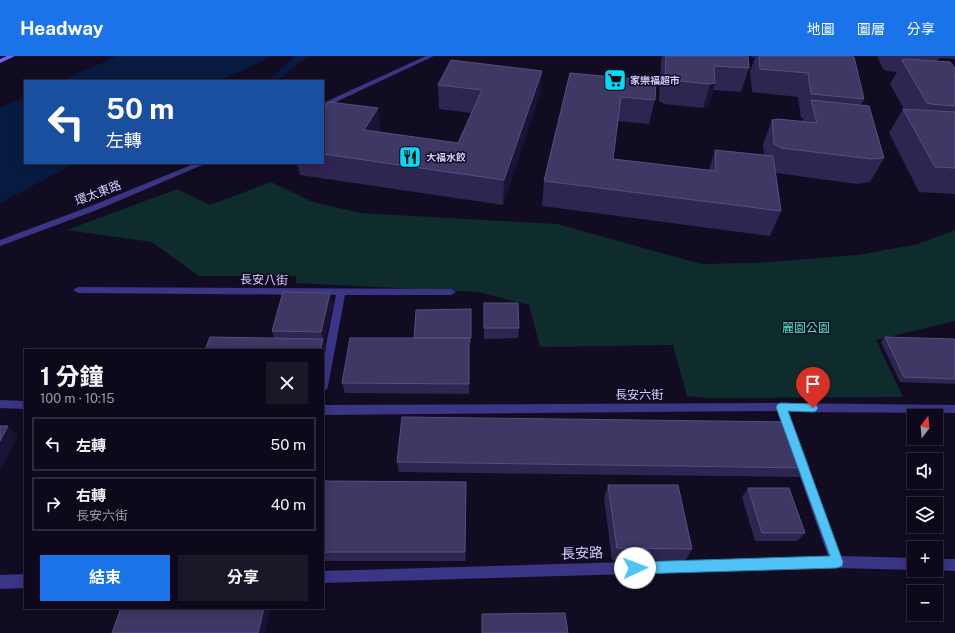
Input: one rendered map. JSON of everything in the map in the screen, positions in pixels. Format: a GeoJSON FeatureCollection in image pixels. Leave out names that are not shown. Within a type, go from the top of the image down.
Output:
{"type":"FeatureCollection","features":[{"type":"Feature","properties":{"kind":"street"},"geometry":{"type":"LineString","coordinates":[[0,61],[12,56]]}},
{"type":"Feature","properties":{"kind":"street"},"geometry":{"type":"LineString","coordinates":[[324,106],[431,56]]}},
{"type":"Feature","properties":{"kind":"street","name":"環太東路"},"geometry":{"type":"LineString","coordinates":[[0,243],[94,208],[201,164]]}},
{"type":"Feature","properties":{"kind":"street","name":"長安八街"},"geometry":{"type":"LineString","coordinates":[[78,290],[341,293],[451,292]]}},
{"type":"Feature","properties":{"kind":"street"},"geometry":{"type":"LineString","coordinates":[[324,381],[341,293]]}},
{"type":"Feature","properties":{"kind":"street"},"geometry":{"type":"LineString","coordinates":[[0,404],[24,405]]}},
{"type":"Feature","properties":{"kind":"street"},"geometry":{"type":"LineString","coordinates":[[781,407],[837,562]]}},
{"type":"Feature","properties":{"kind":"street","name":"長安六街"},"geometry":{"type":"LineString","coordinates":[[324,410],[781,407],[955,410]]}},
{"type":"Feature","properties":{"kind":"street","name":"長安路"},"geometry":{"type":"LineString","coordinates":[[324,577],[837,562],[907,564]]}},
{"type":"Feature","properties":{"kind":"street"},"geometry":{"type":"LineString","coordinates":[[943,565],[955,566]]}},
{"type":"Feature","properties":{"kind":"street"},"geometry":{"type":"LineString","coordinates":[[0,582],[24,581]]}},
{"type":"Feature","properties":{"kind":"green space","name":"麗園公園"},"geometry":{"type":"Polygon","coordinates":[[[271,182],[310,201],[360,213],[557,224],[701,264],[755,263],[858,255],[918,244],[955,230],[955,321],[876,340],[903,397],[709,398],[687,396],[673,345],[540,347],[529,305],[478,292],[296,283],[296,276],[199,276],[152,242],[67,230],[177,189],[210,205],[271,182]]]}},
{"type":"Feature","properties":{"kind":"water"},"geometry":{"type":"Polygon","coordinates":[[[118,56],[270,56],[240,72],[220,80],[63,80],[118,56]]]}},
{"type":"Feature","properties":{"kind":"water"},"geometry":{"type":"Polygon","coordinates":[[[295,56],[310,56],[297,64],[278,80],[269,80],[295,56]]]}},
{"type":"Feature","properties":{"kind":"water"},"geometry":{"type":"Polygon","coordinates":[[[24,97],[24,164],[77,164],[70,166],[0,203],[0,108],[24,97]]]}},
{"type":"Feature","properties":{"kind":"building"},"geometry":{"type":"Polygon","coordinates":[[[666,56],[748,56],[749,68],[714,66],[715,83],[710,84],[669,80],[665,77],[666,56]]]}},
{"type":"Feature","properties":{"kind":"building"},"geometry":{"type":"Polygon","coordinates":[[[759,56],[854,57],[864,99],[811,94],[808,73],[760,69],[759,56]]]}},
{"type":"Feature","properties":{"kind":"building"},"geometry":{"type":"Polygon","coordinates":[[[451,60],[542,71],[504,180],[324,154],[324,109],[329,102],[378,108],[364,130],[458,143],[482,90],[438,85],[451,60]]]}},
{"type":"Feature","properties":{"kind":"building"},"geometry":{"type":"Polygon","coordinates":[[[902,60],[950,62],[955,68],[955,106],[927,103],[902,60]]]}},
{"type":"Feature","properties":{"kind":"building"},"geometry":{"type":"Polygon","coordinates":[[[570,73],[656,81],[655,100],[621,97],[613,159],[716,171],[715,150],[773,156],[781,211],[544,181],[570,73]]]}},
{"type":"Feature","properties":{"kind":"building"},"geometry":{"type":"Polygon","coordinates":[[[811,100],[869,106],[884,158],[871,159],[781,148],[774,144],[772,120],[778,119],[817,123],[811,100]]]}},
{"type":"Feature","properties":{"kind":"building"},"geometry":{"type":"Polygon","coordinates":[[[903,109],[955,112],[955,168],[935,167],[903,109]]]}},
{"type":"Feature","properties":{"kind":"building"},"geometry":{"type":"Polygon","coordinates":[[[283,292],[330,293],[321,332],[272,331],[283,292]]]}},
{"type":"Feature","properties":{"kind":"building"},"geometry":{"type":"Polygon","coordinates":[[[484,303],[518,303],[519,328],[484,328],[484,303]]]}},
{"type":"Feature","properties":{"kind":"building"},"geometry":{"type":"Polygon","coordinates":[[[471,309],[471,338],[414,338],[416,310],[471,309]]]}},
{"type":"Feature","properties":{"kind":"building"},"geometry":{"type":"Polygon","coordinates":[[[210,337],[323,339],[320,349],[205,349],[210,337]]]}},
{"type":"Feature","properties":{"kind":"building"},"geometry":{"type":"Polygon","coordinates":[[[885,337],[954,339],[955,379],[904,377],[885,337]]]}},
{"type":"Feature","properties":{"kind":"building"},"geometry":{"type":"Polygon","coordinates":[[[350,338],[469,338],[469,384],[342,383],[350,338]]]}},
{"type":"Feature","properties":{"kind":"building"},"geometry":{"type":"Polygon","coordinates":[[[402,417],[792,422],[809,468],[397,462],[402,417]]]}},
{"type":"Feature","properties":{"kind":"building"},"geometry":{"type":"Polygon","coordinates":[[[0,426],[8,426],[0,441],[0,426]]]}},
{"type":"Feature","properties":{"kind":"building"},"geometry":{"type":"Polygon","coordinates":[[[324,481],[466,482],[465,552],[324,552],[324,481]]]}},
{"type":"Feature","properties":{"kind":"building"},"geometry":{"type":"Polygon","coordinates":[[[608,485],[678,485],[692,549],[617,548],[608,485]]]}},
{"type":"Feature","properties":{"kind":"building"},"geometry":{"type":"Polygon","coordinates":[[[748,488],[789,488],[805,533],[762,533],[748,488]]]}},
{"type":"Feature","properties":{"kind":"building"},"geometry":{"type":"Polygon","coordinates":[[[121,609],[264,609],[258,633],[112,633],[121,609]]]}},
{"type":"Feature","properties":{"kind":"building"},"geometry":{"type":"Polygon","coordinates":[[[565,613],[568,633],[482,633],[482,614],[565,613]]]}},
{"type":"Feature","properties":{"kind":"place","name":"家樂福超市"},"geometry":{"type":"Point","coordinates":[615,80]}},
{"type":"Feature","properties":{"kind":"place","name":"大福水餃"},"geometry":{"type":"Point","coordinates":[410,157]}},
{"type":"Feature","properties":{"kind":"route"},"geometry":{"type":"LineString","coordinates":[[635,568],[837,562],[781,407],[813,408]]}}]}
